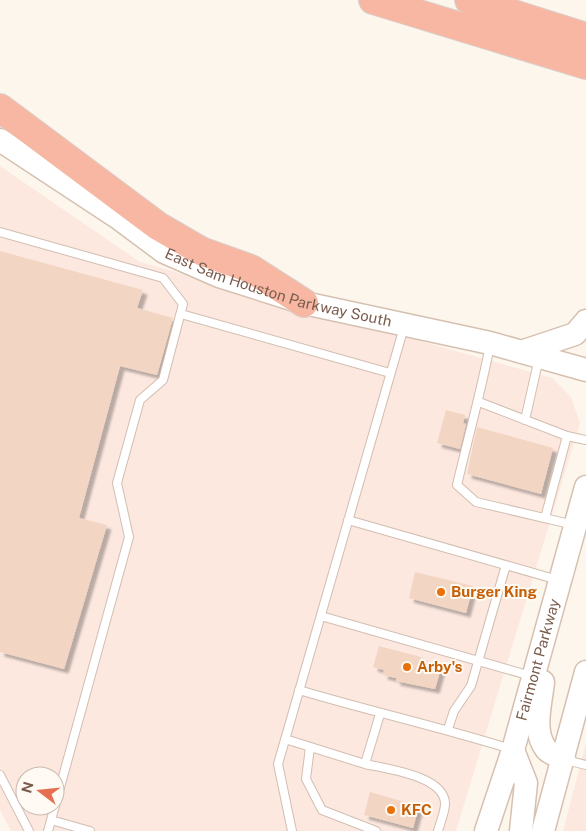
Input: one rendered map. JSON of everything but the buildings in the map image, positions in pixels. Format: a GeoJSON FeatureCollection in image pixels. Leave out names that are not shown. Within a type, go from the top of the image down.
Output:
{"type":"FeatureCollection","features":[{"type":"Feature","properties":{"kind":"highway"},"geometry":{"type":"LineString","coordinates":[[373,0],[586,65]]}},
{"type":"Feature","properties":{"kind":"highway"},"geometry":{"type":"LineString","coordinates":[[469,0],[586,37]]}},
{"type":"Feature","properties":{"kind":"highway"},"geometry":{"type":"LineString","coordinates":[[0,108],[158,226],[201,251],[251,269],[304,303]]}},
{"type":"Feature","properties":{"kind":"main road","name":"East Sam Houston Parkway South"},"geometry":{"type":"LineString","coordinates":[[0,140],[117,217],[164,252],[219,276],[304,303],[490,343],[586,370]]}},
{"type":"Feature","properties":{"kind":"main road"},"geometry":{"type":"LineString","coordinates":[[532,354],[575,334],[586,321]]}},
{"type":"Feature","properties":{"kind":"main road","name":"Fairmont Parkway"},"geometry":{"type":"LineString","coordinates":[[486,831],[513,750],[586,487]]}},
{"type":"Feature","properties":{"kind":"main road"},"geometry":{"type":"LineString","coordinates":[[553,606],[538,724],[541,739],[547,751],[564,759]]}},
{"type":"Feature","properties":{"kind":"main road"},"geometry":{"type":"LineString","coordinates":[[543,831],[586,672]]}},
{"type":"Feature","properties":{"kind":"main road"},"geometry":{"type":"LineString","coordinates":[[513,750],[526,783],[521,831]]}},
{"type":"Feature","properties":{"kind":"lane"},"geometry":{"type":"LineString","coordinates":[[0,232],[164,278],[183,304],[163,380],[140,400],[117,483],[129,537],[48,831]]}},
{"type":"Feature","properties":{"kind":"lane"},"geometry":{"type":"LineString","coordinates":[[181,314],[390,373]]}},
{"type":"Feature","properties":{"kind":"lane"},"geometry":{"type":"LineString","coordinates":[[292,831],[278,764],[404,326]]}},
{"type":"Feature","properties":{"kind":"lane"},"geometry":{"type":"LineString","coordinates":[[490,343],[479,402],[474,414],[457,485],[476,502],[575,525]]}},
{"type":"Feature","properties":{"kind":"lane"},"geometry":{"type":"LineString","coordinates":[[525,420],[532,354]]}},
{"type":"Feature","properties":{"kind":"lane"},"geometry":{"type":"LineString","coordinates":[[479,402],[567,436],[586,440]]}},
{"type":"Feature","properties":{"kind":"lane"},"geometry":{"type":"LineString","coordinates":[[545,518],[567,436]]}},
{"type":"Feature","properties":{"kind":"lane"},"geometry":{"type":"LineString","coordinates":[[348,520],[560,580]]}},
{"type":"Feature","properties":{"kind":"lane"},"geometry":{"type":"LineString","coordinates":[[448,729],[454,711],[472,686],[506,565]]}},
{"type":"Feature","properties":{"kind":"lane"},"geometry":{"type":"LineString","coordinates":[[321,616],[534,676]]}},
{"type":"Feature","properties":{"kind":"lane"},"geometry":{"type":"LineString","coordinates":[[299,690],[380,714],[448,729],[513,750]]}},
{"type":"Feature","properties":{"kind":"lane"},"geometry":{"type":"LineString","coordinates":[[365,764],[380,714]]}},
{"type":"Feature","properties":{"kind":"lane"},"geometry":{"type":"LineString","coordinates":[[285,739],[365,764],[428,780],[441,790],[445,804],[438,831]]}},
{"type":"Feature","properties":{"kind":"lane"},"geometry":{"type":"LineString","coordinates":[[310,747],[306,779],[322,810],[376,831]]}},
{"type":"Feature","properties":{"kind":"lane"},"geometry":{"type":"LineString","coordinates":[[564,759],[586,765]]}},
{"type":"Feature","properties":{"kind":"lane"},"geometry":{"type":"LineString","coordinates":[[0,775],[28,831]]}},
{"type":"Feature","properties":{"kind":"lane"},"geometry":{"type":"LineString","coordinates":[[51,820],[90,831]]}},
{"type":"Feature","properties":{"kind":"shaded area"},"geometry":{"type":"Polygon","coordinates":[[[0,166],[140,262],[552,378],[571,397],[580,423],[456,831],[11,831],[0,810],[0,166]]]}},
{"type":"Feature","properties":{"kind":"shaded area"},"geometry":{"type":"Polygon","coordinates":[[[586,743],[586,831],[563,831],[569,808],[586,743]]]}},
{"type":"Feature","properties":{"kind":"place","name":"Burger King"},"geometry":{"type":"Point","coordinates":[441,592]}},
{"type":"Feature","properties":{"kind":"place","name":"Arby's"},"geometry":{"type":"Point","coordinates":[407,667]}},
{"type":"Feature","properties":{"kind":"place","name":"KFC"},"geometry":{"type":"Point","coordinates":[391,810]}}]}
